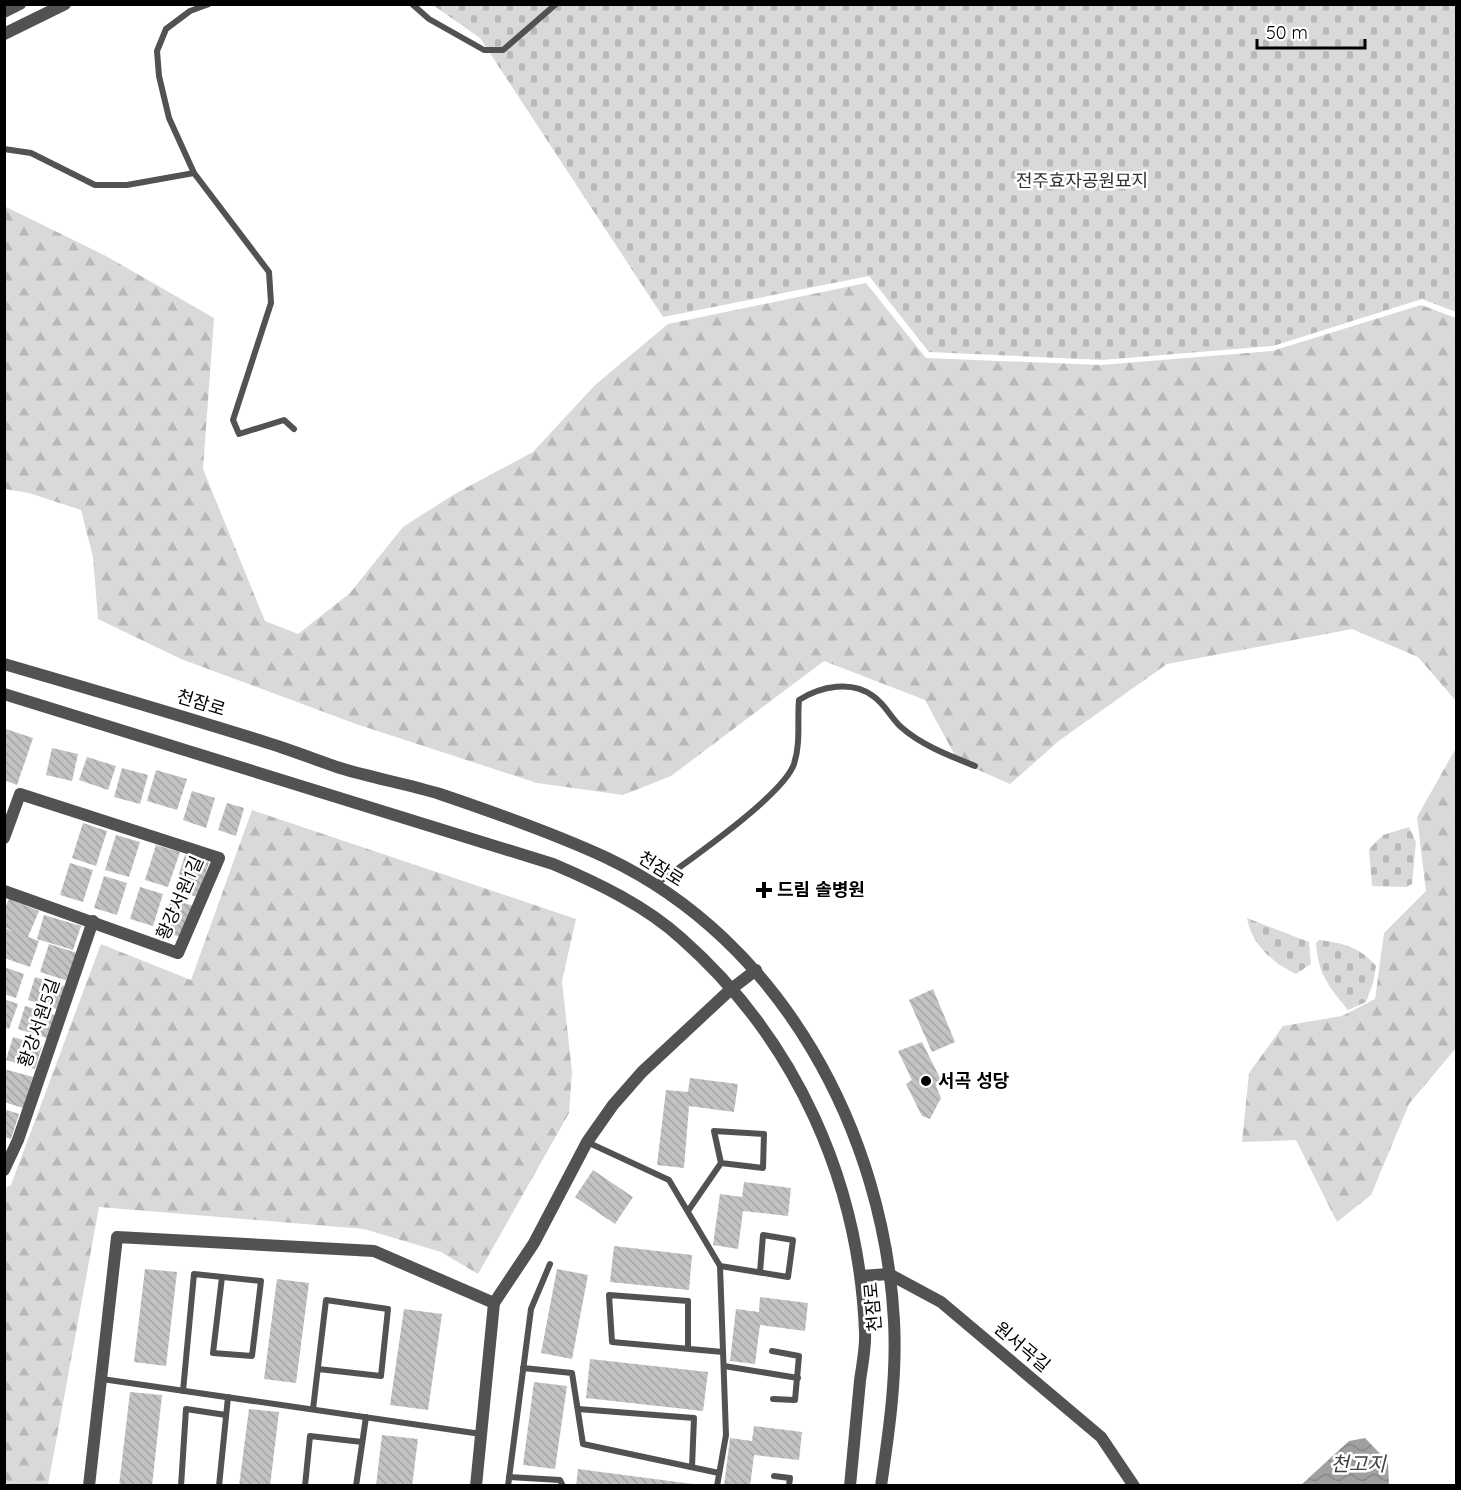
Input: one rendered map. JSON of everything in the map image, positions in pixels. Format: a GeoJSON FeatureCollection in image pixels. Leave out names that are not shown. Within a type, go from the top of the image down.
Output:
{"type":"FeatureCollection","features":[{"type":"Feature","properties":{"kind":"street"},"geometry":{"type":"LineString","coordinates":[[4,12],[20,4]]}},
{"type":"Feature","properties":{"kind":"street"},"geometry":{"type":"LineString","coordinates":[[4,34],[65,4]]}},
{"type":"Feature","properties":{"kind":"street","name":"천잠로"},"geometry":{"type":"LineString","coordinates":[[4,664],[165,711],[341,768],[438,794],[546,832],[609,859],[703,918],[756,970],[807,1039],[847,1117],[882,1220],[894,1321],[894,1394],[881,1485]]}},
{"type":"Feature","properties":{"kind":"street","name":"천잠로"},"geometry":{"type":"LineString","coordinates":[[4,694],[553,864],[599,884],[682,938],[730,990],[774,1043],[824,1134],[846,1199],[861,1276],[865,1335],[850,1485]]}},
{"type":"Feature","properties":{"kind":"street","name":"황강서원1길"},"geometry":{"type":"LineString","coordinates":[[4,838],[20,794],[219,858],[178,953],[4,891]]}},
{"type":"Feature","properties":{"kind":"street","name":"황강서원5길"},"geometry":{"type":"LineString","coordinates":[[4,1170],[18,1140],[93,921]]}},
{"type":"Feature","properties":{"kind":"street"},"geometry":{"type":"LineString","coordinates":[[476,1485],[494,1303],[534,1243],[587,1142],[614,1105],[642,1072],[730,990],[756,970]]}},
{"type":"Feature","properties":{"kind":"street"},"geometry":{"type":"LineString","coordinates":[[89,1485],[117,1237],[374,1251],[494,1303]]}},
{"type":"Feature","properties":{"kind":"street"},"geometry":{"type":"LineString","coordinates":[[861,1276],[889,1274]]}},
{"type":"Feature","properties":{"kind":"street","name":"원서곡길"},"geometry":{"type":"LineString","coordinates":[[889,1274],[941,1302],[1101,1437],[1134,1485]]}},
{"type":"Feature","properties":{"kind":"lane"},"geometry":{"type":"LineString","coordinates":[[208,4],[190,11],[166,29],[158,51],[159,76],[169,118],[194,173],[269,272],[271,303],[233,420],[239,434],[284,420],[294,429]]}},
{"type":"Feature","properties":{"kind":"lane"},"geometry":{"type":"LineString","coordinates":[[412,4],[429,18],[484,50],[503,50],[556,4]]}},
{"type":"Feature","properties":{"kind":"lane"},"geometry":{"type":"LineString","coordinates":[[4,149],[31,153],[95,184],[127,185],[194,173]]}},
{"type":"Feature","properties":{"kind":"lane"},"geometry":{"type":"LineString","coordinates":[[654,886],[723,835],[784,782],[793,766],[800,739],[799,700],[828,687],[857,687],[874,696],[902,727],[948,756],[975,766]]}},
{"type":"Feature","properties":{"kind":"lane"},"geometry":{"type":"LineString","coordinates":[[688,1211],[721,1163],[714,1131],[764,1134],[763,1168],[721,1163]]}},
{"type":"Feature","properties":{"kind":"lane"},"geometry":{"type":"LineString","coordinates":[[587,1142],[669,1180],[720,1266],[726,1435],[717,1485]]}},
{"type":"Feature","properties":{"kind":"lane"},"geometry":{"type":"LineString","coordinates":[[720,1266],[788,1277],[793,1240],[763,1234],[760,1272]]}},
{"type":"Feature","properties":{"kind":"lane"},"geometry":{"type":"LineString","coordinates":[[508,1485],[531,1309],[550,1264]]}},
{"type":"Feature","properties":{"kind":"lane"},"geometry":{"type":"LineString","coordinates":[[183,1391],[194,1274],[261,1281],[252,1356],[213,1353],[222,1277]]}},
{"type":"Feature","properties":{"kind":"lane"},"geometry":{"type":"LineString","coordinates":[[688,1348],[688,1301],[609,1295],[612,1342],[723,1352]]}},
{"type":"Feature","properties":{"kind":"lane"},"geometry":{"type":"LineString","coordinates":[[313,1409],[326,1300],[388,1309],[381,1376],[318,1370]]}},
{"type":"Feature","properties":{"kind":"lane"},"geometry":{"type":"LineString","coordinates":[[772,1351],[799,1356],[795,1400],[773,1400]]}},
{"type":"Feature","properties":{"kind":"lane"},"geometry":{"type":"LineString","coordinates":[[724,1366],[798,1378]]}},
{"type":"Feature","properties":{"kind":"lane"},"geometry":{"type":"LineString","coordinates":[[523,1368],[572,1373],[583,1444],[719,1473]]}},
{"type":"Feature","properties":{"kind":"lane"},"geometry":{"type":"LineString","coordinates":[[102,1379],[482,1434]]}},
{"type":"Feature","properties":{"kind":"lane"},"geometry":{"type":"LineString","coordinates":[[219,1485],[228,1397]]}},
{"type":"Feature","properties":{"kind":"lane"},"geometry":{"type":"LineString","coordinates":[[182,1485],[186,1409],[226,1415]]}},
{"type":"Feature","properties":{"kind":"lane"},"geometry":{"type":"LineString","coordinates":[[578,1409],[694,1418],[692,1467]]}},
{"type":"Feature","properties":{"kind":"lane"},"geometry":{"type":"LineString","coordinates":[[356,1485],[366,1417]]}},
{"type":"Feature","properties":{"kind":"lane"},"geometry":{"type":"LineString","coordinates":[[305,1485],[310,1436],[362,1442]]}},
{"type":"Feature","properties":{"kind":"lane"},"geometry":{"type":"LineString","coordinates":[[774,1476],[790,1478],[789,1485]]}},
{"type":"Feature","properties":{"kind":"lane"},"geometry":{"type":"LineString","coordinates":[[509,1477],[560,1480],[563,1485]]}},
{"type":"Feature","properties":{"kind":"green space","name":"전주효자공원묘지"},"geometry":{"type":"Polygon","coordinates":[[[433,5],[1456,5],[1456,312],[1422,299],[1273,346],[1102,360],[929,352],[869,276],[663,317],[480,38],[433,5]]]}},
{"type":"Feature","properties":{"kind":"green space"},"geometry":{"type":"Polygon","coordinates":[[[4,206],[106,256],[214,318],[203,469],[265,621],[298,634],[350,593],[403,527],[453,495],[533,452],[595,385],[668,324],[866,283],[926,358],[1101,365],[1272,351],[1421,305],[1456,318],[1456,701],[1418,657],[1352,629],[1167,664],[1060,740],[1010,784],[958,761],[925,700],[824,661],[671,776],[623,795],[537,783],[356,724],[181,659],[98,619],[93,557],[81,510],[29,493],[5,489],[4,206]]]}},
{"type":"Feature","properties":{"kind":"green space"},"geometry":{"type":"Polygon","coordinates":[[[1456,748],[1456,1048],[1409,1104],[1371,1195],[1337,1222],[1296,1140],[1242,1142],[1249,1073],[1283,1026],[1342,1016],[1375,999],[1384,933],[1426,891],[1417,817],[1456,748]]]}},
{"type":"Feature","properties":{"kind":"green space"},"geometry":{"type":"Polygon","coordinates":[[[252,810],[576,919],[562,981],[572,1072],[569,1113],[478,1274],[441,1252],[364,1229],[99,1207],[48,1485],[5,1485],[5,1188],[11,1185],[101,944],[191,980],[252,810]]]}},
{"type":"Feature","properties":{"kind":"green space"},"geometry":{"type":"Polygon","coordinates":[[[1409,827],[1416,842],[1412,884],[1406,887],[1372,886],[1369,849],[1383,835],[1409,827]]]}},
{"type":"Feature","properties":{"kind":"green space"},"geometry":{"type":"Polygon","coordinates":[[[1247,918],[1309,942],[1311,964],[1296,974],[1279,964],[1258,944],[1247,918]]]}},
{"type":"Feature","properties":{"kind":"green space"},"geometry":{"type":"Polygon","coordinates":[[[1319,940],[1357,950],[1376,966],[1366,1002],[1348,1010],[1335,994],[1319,964],[1316,943],[1319,940]]]}},
{"type":"Feature","properties":{"kind":"water","name":"천고지"},"geometry":{"type":"Polygon","coordinates":[[[1365,1438],[1388,1462],[1389,1485],[1301,1485],[1349,1441],[1365,1438]]]}},
{"type":"Feature","properties":{"kind":"building"},"geometry":{"type":"Polygon","coordinates":[[[6,729],[33,738],[17,785],[4,780],[6,729]]]}},
{"type":"Feature","properties":{"kind":"building"},"geometry":{"type":"Polygon","coordinates":[[[52,748],[78,754],[72,781],[46,775],[52,748]]]}},
{"type":"Feature","properties":{"kind":"building"},"geometry":{"type":"Polygon","coordinates":[[[87,757],[116,766],[108,790],[79,780],[87,757]]]}},
{"type":"Feature","properties":{"kind":"building"},"geometry":{"type":"Polygon","coordinates":[[[122,768],[148,775],[140,804],[114,797],[122,768]]]}},
{"type":"Feature","properties":{"kind":"building"},"geometry":{"type":"Polygon","coordinates":[[[156,770],[187,779],[177,810],[147,801],[156,770]]]}},
{"type":"Feature","properties":{"kind":"building"},"geometry":{"type":"Polygon","coordinates":[[[192,791],[215,798],[206,828],[183,820],[192,791]]]}},
{"type":"Feature","properties":{"kind":"building"},"geometry":{"type":"Polygon","coordinates":[[[227,803],[244,808],[236,836],[218,830],[227,803]]]}},
{"type":"Feature","properties":{"kind":"building"},"geometry":{"type":"Polygon","coordinates":[[[83,823],[107,831],[96,866],[72,858],[83,823]]]}},
{"type":"Feature","properties":{"kind":"building"},"geometry":{"type":"Polygon","coordinates":[[[116,835],[140,842],[129,877],[105,870],[116,835]]]}},
{"type":"Feature","properties":{"kind":"building"},"geometry":{"type":"Polygon","coordinates":[[[156,845],[180,852],[168,887],[145,880],[156,845]]]}},
{"type":"Feature","properties":{"kind":"building"},"geometry":{"type":"Polygon","coordinates":[[[185,855],[209,862],[198,897],[174,890],[185,855]]]}},
{"type":"Feature","properties":{"kind":"building"},"geometry":{"type":"Polygon","coordinates":[[[70,863],[93,870],[83,902],[60,895],[70,863]]]}},
{"type":"Feature","properties":{"kind":"building"},"geometry":{"type":"Polygon","coordinates":[[[104,876],[127,883],[117,915],[94,908],[104,876]]]}},
{"type":"Feature","properties":{"kind":"building"},"geometry":{"type":"Polygon","coordinates":[[[140,887],[163,894],[153,926],[130,919],[140,887]]]}},
{"type":"Feature","properties":{"kind":"building"},"geometry":{"type":"Polygon","coordinates":[[[9,899],[39,911],[28,937],[39,941],[30,967],[4,958],[4,928],[15,932],[4,927],[4,910],[9,899]]]}},
{"type":"Feature","properties":{"kind":"building"},"geometry":{"type":"Polygon","coordinates":[[[171,899],[194,906],[184,938],[161,931],[171,899]]]}},
{"type":"Feature","properties":{"kind":"building"},"geometry":{"type":"Polygon","coordinates":[[[44,915],[81,926],[73,950],[37,939],[44,915]]]}},
{"type":"Feature","properties":{"kind":"building"},"geometry":{"type":"Polygon","coordinates":[[[49,944],[80,954],[71,982],[40,972],[49,944]]]}},
{"type":"Feature","properties":{"kind":"building"},"geometry":{"type":"Polygon","coordinates":[[[4,967],[24,974],[16,998],[4,994],[4,967]]]}},
{"type":"Feature","properties":{"kind":"building"},"geometry":{"type":"Polygon","coordinates":[[[35,977],[67,987],[60,1010],[28,1000],[35,977]]]}},
{"type":"Feature","properties":{"kind":"building","name":"서곡 성당"},"geometry":{"type":"Polygon","coordinates":[[[933,989],[955,1042],[932,1052],[909,1000],[933,989]]]}},
{"type":"Feature","properties":{"kind":"building"},"geometry":{"type":"Polygon","coordinates":[[[4,999],[18,1004],[9,1029],[4,1027],[4,999]]]}},
{"type":"Feature","properties":{"kind":"building"},"geometry":{"type":"Polygon","coordinates":[[[25,1006],[57,1016],[50,1039],[18,1029],[25,1006]]]}},
{"type":"Feature","properties":{"kind":"building"},"geometry":{"type":"Polygon","coordinates":[[[13,1037],[42,1046],[35,1069],[6,1060],[13,1037]]]}},
{"type":"Feature","properties":{"kind":"building","name":"서곡 성당"},"geometry":{"type":"Polygon","coordinates":[[[922,1042],[942,1082],[936,1086],[941,1098],[930,1119],[922,1116],[906,1084],[912,1080],[898,1051],[922,1042]]]}},
{"type":"Feature","properties":{"kind":"building"},"geometry":{"type":"Polygon","coordinates":[[[4,1069],[33,1077],[23,1108],[4,1102],[4,1069]]]}},
{"type":"Feature","properties":{"kind":"building"},"geometry":{"type":"Polygon","coordinates":[[[690,1078],[738,1084],[734,1112],[689,1106],[684,1168],[657,1165],[666,1090],[688,1092],[690,1078]]]}},
{"type":"Feature","properties":{"kind":"building"},"geometry":{"type":"Polygon","coordinates":[[[4,1109],[19,1114],[11,1139],[4,1137],[4,1109]]]}},
{"type":"Feature","properties":{"kind":"building"},"geometry":{"type":"Polygon","coordinates":[[[593,1170],[633,1197],[615,1224],[575,1197],[593,1170]]]}},
{"type":"Feature","properties":{"kind":"building"},"geometry":{"type":"Polygon","coordinates":[[[744,1182],[791,1188],[788,1216],[743,1211],[738,1249],[713,1245],[720,1194],[742,1197],[744,1182]]]}},
{"type":"Feature","properties":{"kind":"building"},"geometry":{"type":"Polygon","coordinates":[[[614,1246],[692,1255],[689,1290],[610,1282],[614,1246]]]}},
{"type":"Feature","properties":{"kind":"building"},"geometry":{"type":"Polygon","coordinates":[[[145,1269],[177,1272],[166,1366],[134,1362],[145,1269]]]}},
{"type":"Feature","properties":{"kind":"building"},"geometry":{"type":"Polygon","coordinates":[[[557,1269],[588,1275],[572,1359],[541,1353],[557,1269]]]}},
{"type":"Feature","properties":{"kind":"building"},"geometry":{"type":"Polygon","coordinates":[[[277,1279],[309,1283],[296,1383],[264,1379],[277,1279]]]}},
{"type":"Feature","properties":{"kind":"building"},"geometry":{"type":"Polygon","coordinates":[[[760,1297],[808,1303],[805,1331],[760,1325],[755,1364],[730,1361],[736,1309],[759,1312],[760,1297]]]}},
{"type":"Feature","properties":{"kind":"building"},"geometry":{"type":"Polygon","coordinates":[[[404,1309],[442,1314],[428,1410],[390,1405],[404,1309]]]}},
{"type":"Feature","properties":{"kind":"building"},"geometry":{"type":"Polygon","coordinates":[[[590,1359],[708,1372],[703,1411],[586,1398],[590,1359]]]}},
{"type":"Feature","properties":{"kind":"building"},"geometry":{"type":"Polygon","coordinates":[[[534,1382],[567,1386],[555,1469],[523,1465],[534,1382]]]}},
{"type":"Feature","properties":{"kind":"building"},"geometry":{"type":"Polygon","coordinates":[[[130,1392],[162,1395],[152,1486],[119,1486],[130,1392]]]}},
{"type":"Feature","properties":{"kind":"building"},"geometry":{"type":"Polygon","coordinates":[[[249,1409],[279,1412],[270,1486],[239,1486],[249,1409]]]}},
{"type":"Feature","properties":{"kind":"building"},"geometry":{"type":"Polygon","coordinates":[[[754,1426],[802,1432],[799,1460],[754,1455],[750,1486],[724,1486],[730,1438],[752,1441],[754,1426]]]}},
{"type":"Feature","properties":{"kind":"building"},"geometry":{"type":"Polygon","coordinates":[[[382,1435],[418,1439],[412,1486],[376,1486],[382,1435]]]}},
{"type":"Feature","properties":{"kind":"building"},"geometry":{"type":"Polygon","coordinates":[[[578,1469],[693,1484],[693,1486],[576,1486],[578,1469]]]}},
{"type":"Feature","properties":{"kind":"place","name":"드림 솔병원"},"geometry":{"type":"Point","coordinates":[764,890]}},
{"type":"Feature","properties":{"kind":"place","name":"서곡 성당"},"geometry":{"type":"Point","coordinates":[926,1081]}}]}
